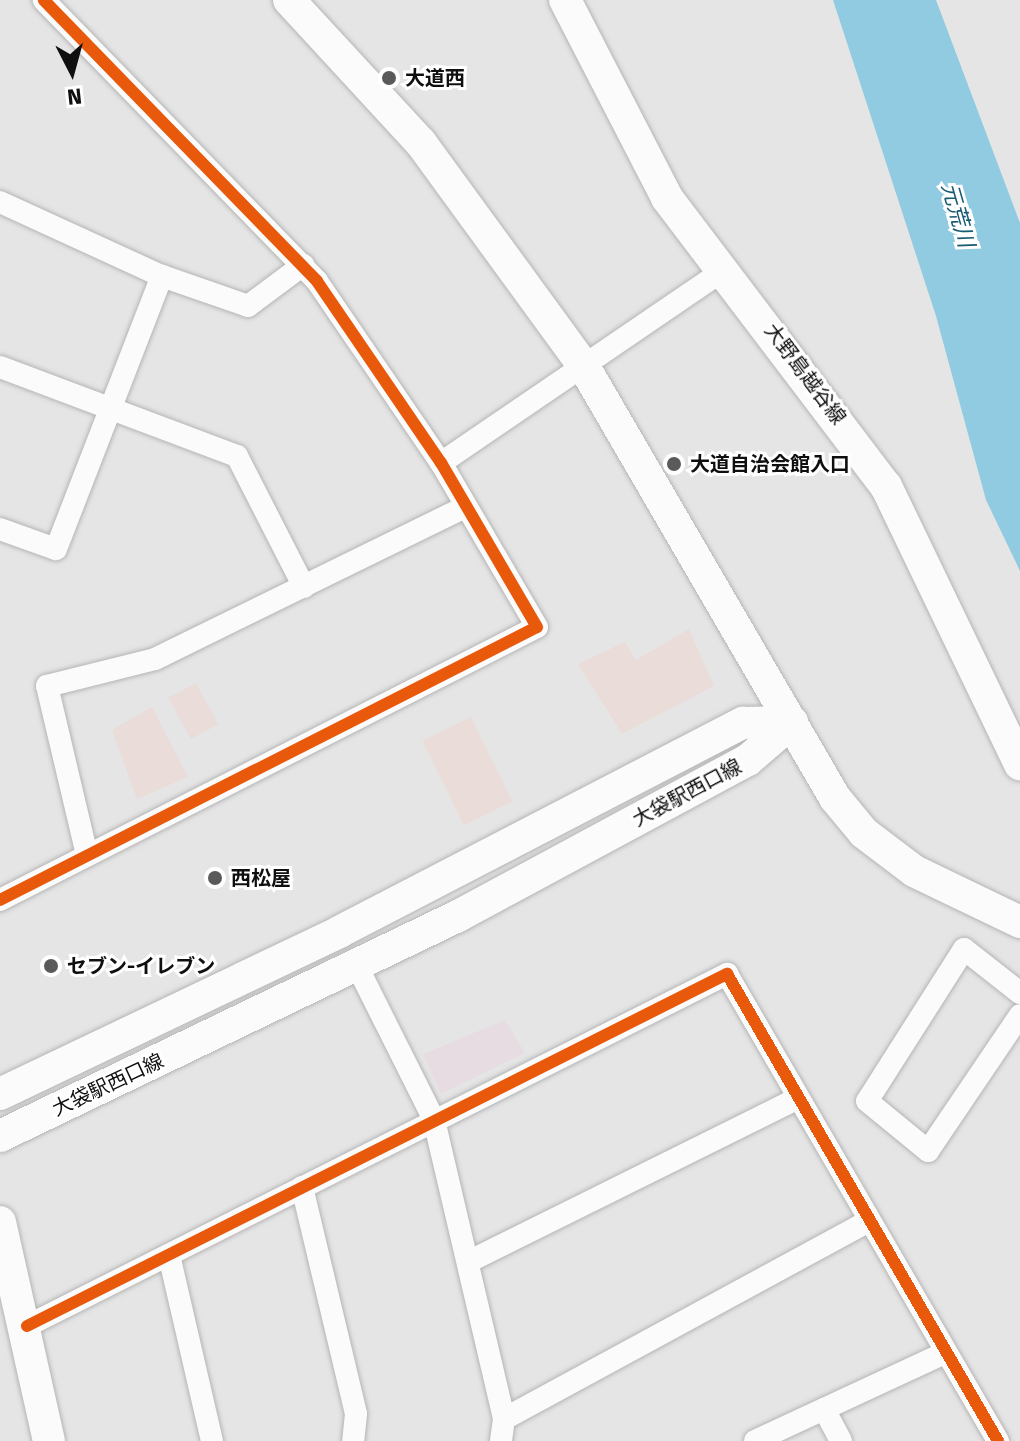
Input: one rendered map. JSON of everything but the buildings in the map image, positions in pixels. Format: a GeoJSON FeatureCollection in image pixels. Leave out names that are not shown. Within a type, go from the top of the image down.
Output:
{"type":"FeatureCollection","features":[{"type":"Feature","properties":{"kind":"street"},"geometry":{"type":"LineString","coordinates":[[0,900],[537,627],[441,463],[303,265],[44,0]]}},
{"type":"Feature","properties":{"kind":"street"},"geometry":{"type":"LineString","coordinates":[[289,0],[421,143],[583,365],[792,722],[864,833],[914,871],[1020,922]]}},
{"type":"Feature","properties":{"kind":"street","name":"大野島越谷線"},"geometry":{"type":"LineString","coordinates":[[565,0],[667,198],[886,486],[1020,764]]}},
{"type":"Feature","properties":{"kind":"street"},"geometry":{"type":"LineString","coordinates":[[0,202],[162,276],[248,306],[303,265]]}},
{"type":"Feature","properties":{"kind":"street"},"geometry":{"type":"LineString","coordinates":[[441,463],[724,270]]}},
{"type":"Feature","properties":{"kind":"street"},"geometry":{"type":"LineString","coordinates":[[0,529],[56,549],[162,276]]}},
{"type":"Feature","properties":{"kind":"street"},"geometry":{"type":"LineString","coordinates":[[0,367],[237,456],[304,587]]}},
{"type":"Feature","properties":{"kind":"street"},"geometry":{"type":"LineString","coordinates":[[87,855],[47,686],[155,659],[465,507]]}},
{"type":"Feature","properties":{"kind":"street","name":"大袋駅西口線"},"geometry":{"type":"LineString","coordinates":[[0,1136],[357,966],[748,760],[792,722]]}},
{"type":"Feature","properties":{"kind":"street","name":"大袋駅西口線"},"geometry":{"type":"LineString","coordinates":[[0,1094],[339,932],[743,723],[792,722]]}},
{"type":"Feature","properties":{"kind":"street"},"geometry":{"type":"LineString","coordinates":[[1020,993],[964,949],[867,1101],[928,1151],[1020,1015]]}},
{"type":"Feature","properties":{"kind":"street"},"geometry":{"type":"LineString","coordinates":[[357,966],[434,1120],[470,1261],[503,1430],[869,1221]]}},
{"type":"Feature","properties":{"kind":"street"},"geometry":{"type":"LineString","coordinates":[[27,1326],[727,974],[796,1099],[998,1441]]}},
{"type":"Feature","properties":{"kind":"street"},"geometry":{"type":"LineString","coordinates":[[470,1261],[796,1099]]}},
{"type":"Feature","properties":{"kind":"street"},"geometry":{"type":"LineString","coordinates":[[302,1187],[356,1414],[353,1441]]}},
{"type":"Feature","properties":{"kind":"street"},"geometry":{"type":"LineString","coordinates":[[0,1222],[27,1326],[49,1441]]}},
{"type":"Feature","properties":{"kind":"street"},"geometry":{"type":"LineString","coordinates":[[169,1255],[212,1441]]}},
{"type":"Feature","properties":{"kind":"street"},"geometry":{"type":"LineString","coordinates":[[755,1441],[945,1353]]}},
{"type":"Feature","properties":{"kind":"street"},"geometry":{"type":"LineString","coordinates":[[824,1409],[841,1441]]}},
{"type":"Feature","properties":{"kind":"shaded area"},"geometry":{"type":"Polygon","coordinates":[[[689,629],[714,686],[622,734],[578,664],[625,642],[636,660],[689,629]]]}},
{"type":"Feature","properties":{"kind":"shaded area"},"geometry":{"type":"Polygon","coordinates":[[[196,683],[218,724],[191,739],[169,698],[196,683]]]}},
{"type":"Feature","properties":{"kind":"shaded area"},"geometry":{"type":"Polygon","coordinates":[[[152,707],[188,777],[137,799],[112,730],[152,707]]]}},
{"type":"Feature","properties":{"kind":"shaded area"},"geometry":{"type":"Polygon","coordinates":[[[471,717],[512,801],[464,825],[422,741],[471,717]]]}},
{"type":"Feature","properties":{"kind":"shaded area"},"geometry":{"type":"Polygon","coordinates":[[[505,1020],[525,1053],[441,1094],[423,1054],[505,1020]]]}},
{"type":"Feature","properties":{"kind":"water","name":"元荒川"},"geometry":{"type":"Polygon","coordinates":[[[833,0],[936,0],[1020,223],[1020,571],[986,500],[936,316],[833,0]]]}},
{"type":"Feature","properties":{"kind":"cycle path"},"geometry":{"type":"LineString","coordinates":[[0,900],[537,627],[441,463],[317,281],[44,0]]}},
{"type":"Feature","properties":{"kind":"cycle path"},"geometry":{"type":"LineString","coordinates":[[27,1326],[727,974],[998,1441]]}},
{"type":"Feature","properties":{"kind":"place","name":"大道西"},"geometry":{"type":"Point","coordinates":[389,78]}},
{"type":"Feature","properties":{"kind":"place","name":"大道自治会館入口"},"geometry":{"type":"Point","coordinates":[674,464]}},
{"type":"Feature","properties":{"kind":"place","name":"西松屋"},"geometry":{"type":"Point","coordinates":[215,878]}},
{"type":"Feature","properties":{"kind":"place","name":"セブン-イレブン"},"geometry":{"type":"Point","coordinates":[51,966]}}]}
